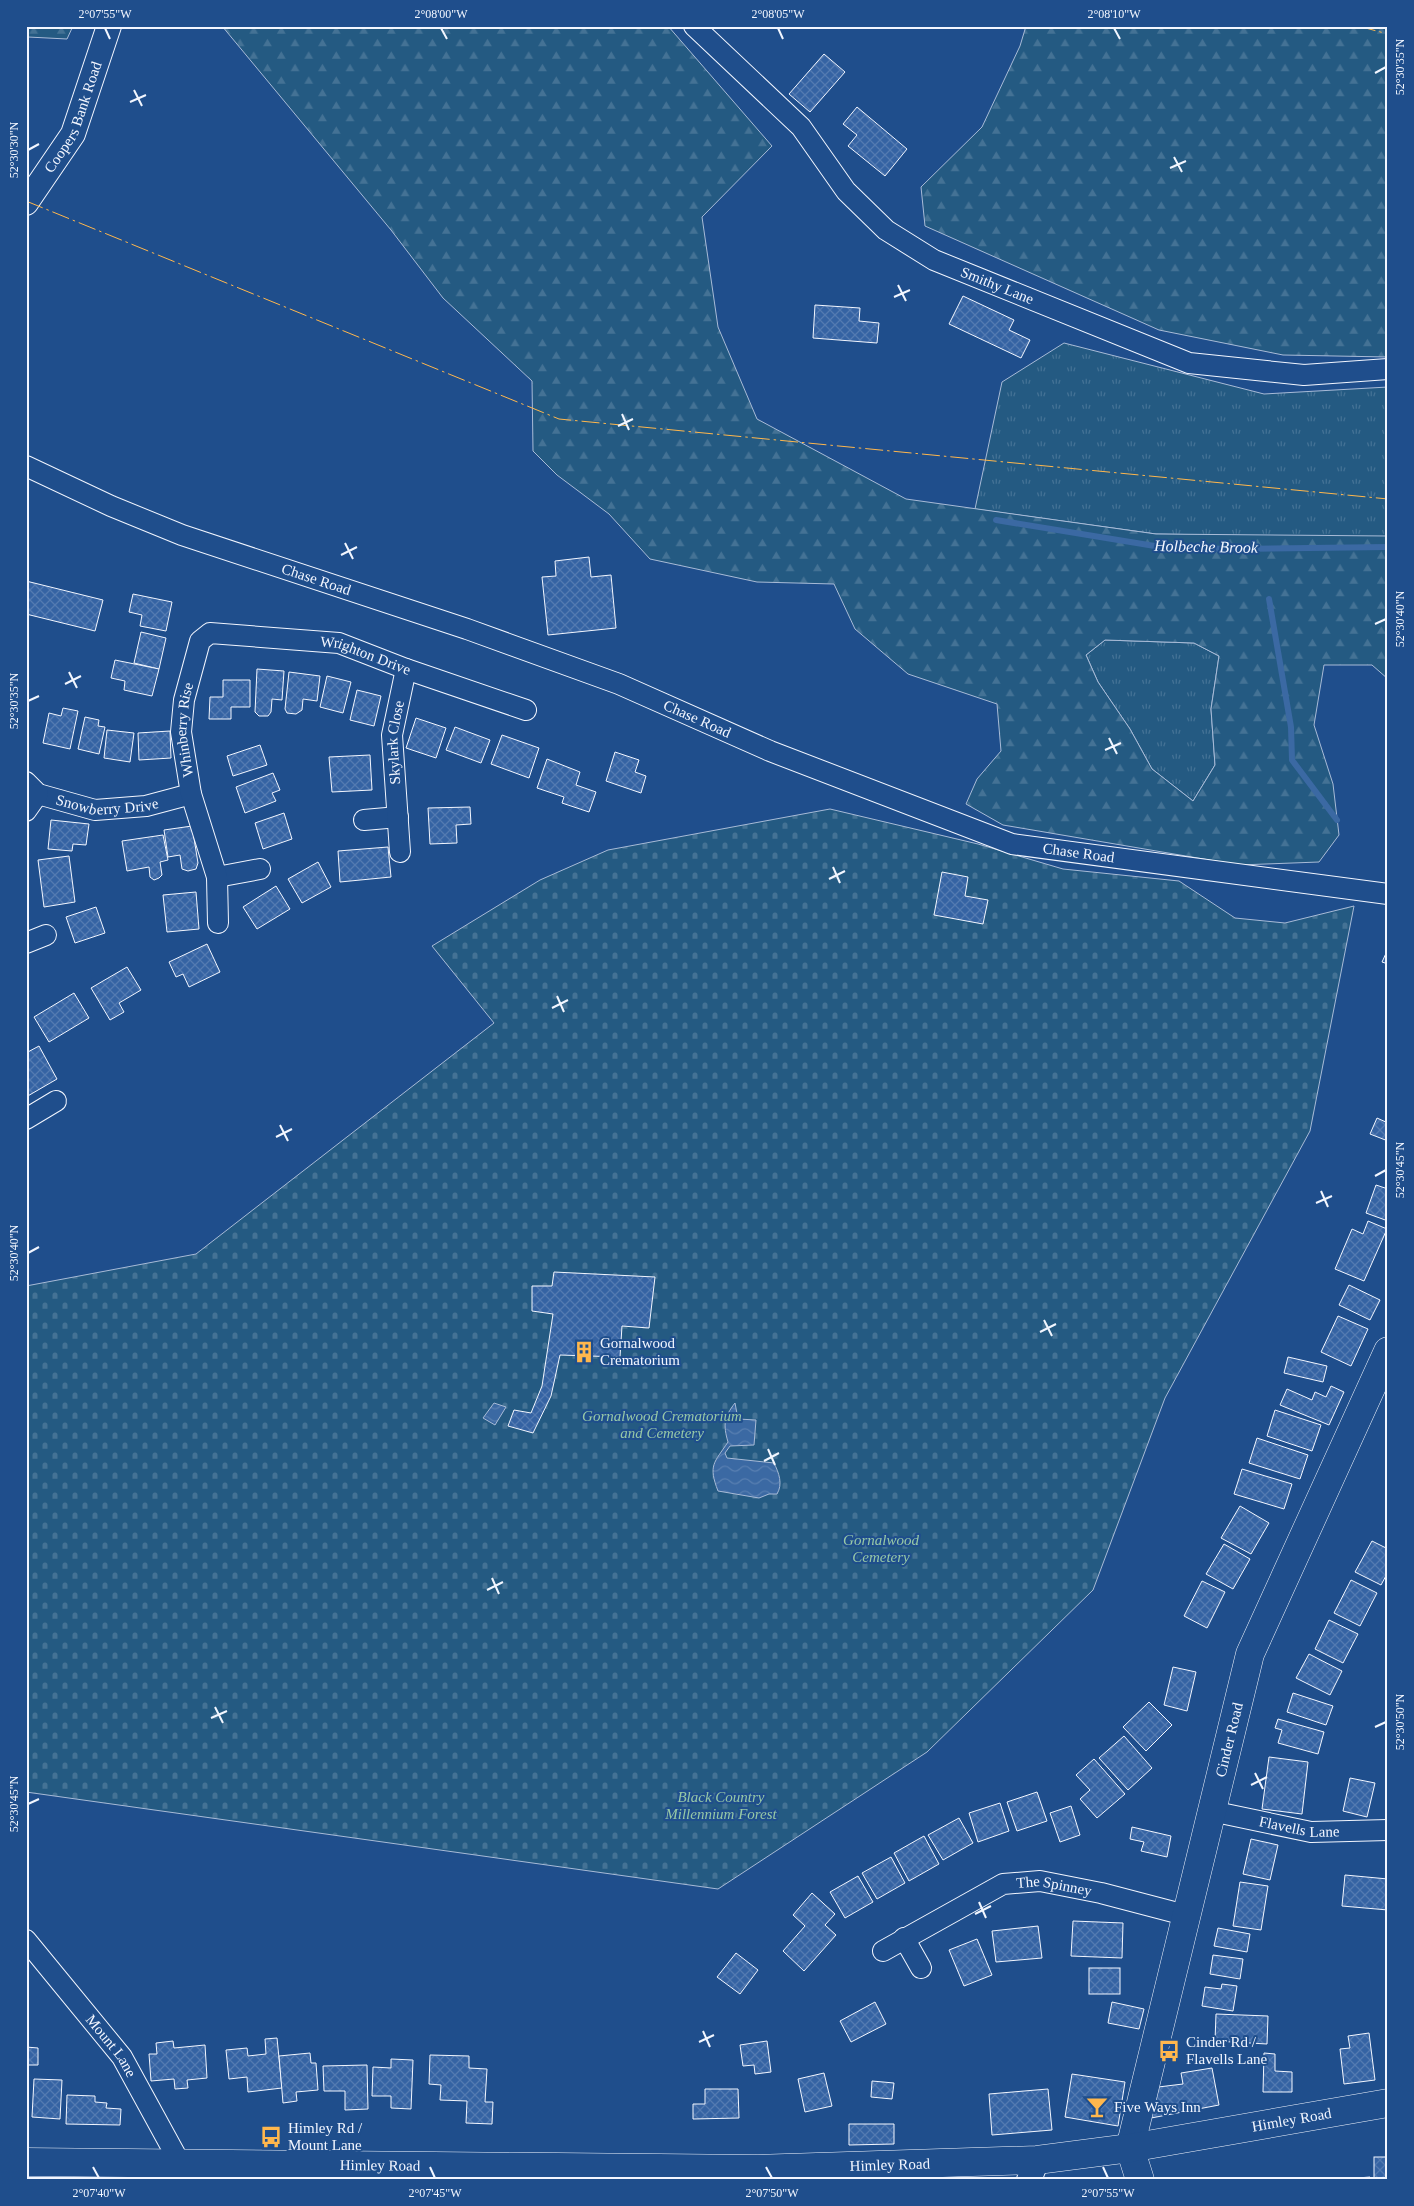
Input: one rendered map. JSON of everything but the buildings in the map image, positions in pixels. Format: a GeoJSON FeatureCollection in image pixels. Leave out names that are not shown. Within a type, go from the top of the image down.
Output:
{"type":"FeatureCollection","features":[{"type":"Feature","properties":{"kind":"main road","name":"Cinder Road"},"geometry":{"type":"LineString","coordinates":[[1130,2148],[1185,1915],[1250,1654],[1388,1352]]}},
{"type":"Feature","properties":{"kind":"main road","name":"Himley Road"},"geometry":{"type":"LineString","coordinates":[[26,2162],[180,2163],[457,2173],[758,2169],[1033,2170],[1130,2148],[1388,2103]]}},
{"type":"Feature","properties":{"kind":"main road"},"geometry":{"type":"LineString","coordinates":[[1130,2148],[1140,2180]]}},
{"type":"Feature","properties":{"kind":"street","name":"Coopers Bank Road"},"geometry":{"type":"LineString","coordinates":[[26,203],[73,134],[109,26]]}},
{"type":"Feature","properties":{"kind":"street","name":"Smithy Lane"},"geometry":{"type":"LineString","coordinates":[[694,26],[801,127],[846,191],[886,230],[934,260],[1190,363],[1304,375],[1388,369]]}},
{"type":"Feature","properties":{"kind":"street","name":"Chase Road"},"geometry":{"type":"LineString","coordinates":[[26,466],[111,506],[182,535],[467,629],[619,684],[770,751],[1012,844],[1388,894]]}},
{"type":"Feature","properties":{"kind":"street","name":"Wrighton Drive"},"geometry":{"type":"LineString","coordinates":[[200,641],[210,633],[339,644],[526,710]]}},
{"type":"Feature","properties":{"kind":"street","name":"Whinberry Rise"},"geometry":{"type":"LineString","coordinates":[[200,641],[184,700],[181,732],[191,794],[217,877],[218,923]]}},
{"type":"Feature","properties":{"kind":"street","name":"Skylark Close"},"geometry":{"type":"LineString","coordinates":[[400,852],[392,735],[406,669]]}},
{"type":"Feature","properties":{"kind":"street","name":"Snowberry Drive"},"geometry":{"type":"LineString","coordinates":[[32,788],[95,810],[146,806],[191,794]]}},
{"type":"Feature","properties":{"kind":"street"},"geometry":{"type":"LineString","coordinates":[[26,810],[32,788]]}},
{"type":"Feature","properties":{"kind":"street"},"geometry":{"type":"LineString","coordinates":[[364,820],[398,816]]}},
{"type":"Feature","properties":{"kind":"street"},"geometry":{"type":"LineString","coordinates":[[217,877],[260,869]]}},
{"type":"Feature","properties":{"kind":"street"},"geometry":{"type":"LineString","coordinates":[[26,943],[46,936]]}},
{"type":"Feature","properties":{"kind":"street"},"geometry":{"type":"LineString","coordinates":[[26,1119],[56,1101]]}},
{"type":"Feature","properties":{"kind":"street","name":"Flavells Lane"},"geometry":{"type":"LineString","coordinates":[[1211,1812],[1311,1832],[1388,1830]]}},
{"type":"Feature","properties":{"kind":"street","name":"The Spinney"},"geometry":{"type":"LineString","coordinates":[[883,1950],[1002,1884],[1040,1880],[1101,1893],[1185,1915]]}},
{"type":"Feature","properties":{"kind":"street"},"geometry":{"type":"LineString","coordinates":[[904,1938],[921,1968]]}},
{"type":"Feature","properties":{"kind":"street","name":"Mount Lane"},"geometry":{"type":"LineString","coordinates":[[26,1940],[122,2057],[180,2163]]}},
{"type":"Feature","properties":{"kind":"green space"},"geometry":{"type":"Polygon","coordinates":[[[26,26],[73,26],[67,39],[28,37],[26,26]]]}},
{"type":"Feature","properties":{"kind":"green space"},"geometry":{"type":"Polygon","coordinates":[[[222,26],[668,26],[772,146],[702,217],[718,327],[757,419],[906,499],[1156,534],[1388,536],[1388,679],[1372,665],[1324,665],[1314,725],[1333,784],[1339,835],[1319,862],[1239,865],[1003,825],[966,804],[977,779],[1001,751],[997,704],[908,674],[855,629],[834,584],[757,582],[650,559],[609,514],[557,475],[533,451],[532,381],[443,298],[391,230],[222,26]],[[1105,640],[1086,655],[1098,682],[1130,729],[1152,769],[1193,801],[1215,765],[1211,709],[1219,656],[1194,643],[1105,640]]]}},
{"type":"Feature","properties":{"kind":"green space"},"geometry":{"type":"Polygon","coordinates":[[[1026,26],[1388,26],[1388,357],[1283,355],[1159,330],[925,226],[921,187],[982,127],[1020,46],[1026,26]]]}},
{"type":"Feature","properties":{"kind":"green space"},"geometry":{"type":"Polygon","coordinates":[[[1064,343],[1264,394],[1388,387],[1388,538],[1156,534],[975,509],[1002,382],[1064,343]]]}},
{"type":"Feature","properties":{"kind":"green space"},"geometry":{"type":"Polygon","coordinates":[[[1105,640],[1194,643],[1219,656],[1211,709],[1215,765],[1193,801],[1152,769],[1130,729],[1098,682],[1086,655],[1105,640]]]}},
{"type":"Feature","properties":{"kind":"green space","name":"Gornalwood Crematorium and Cemetery"},"geometry":{"type":"Polygon","coordinates":[[[830,809],[978,844],[1063,869],[1179,881],[1235,918],[1285,923],[1354,906],[1310,1131],[1165,1398],[1093,1590],[927,1752],[718,1889],[26,1792],[26,1286],[196,1254],[494,1023],[432,946],[540,880],[608,850],[830,809]]]}},
{"type":"Feature","properties":{"kind":"water"},"geometry":{"type":"Polygon","coordinates":[[[494,1403],[506,1407],[495,1425],[483,1418],[494,1403]]]}},
{"type":"Feature","properties":{"kind":"water"},"geometry":{"type":"Polygon","coordinates":[[[735,1403],[738,1419],[756,1420],[754,1445],[730,1446],[725,1453],[727,1458],[774,1463],[780,1482],[777,1494],[769,1494],[759,1498],[718,1491],[713,1470],[716,1460],[728,1442],[725,1431],[726,1421],[735,1403]]]}},
{"type":"Feature","properties":{"kind":"waterway","name":"Holbeche Brook"},"geometry":{"type":"LineString","coordinates":[[996,520],[1167,548],[1388,547]]}},
{"type":"Feature","properties":{"kind":"waterway"},"geometry":{"type":"LineString","coordinates":[[1269,599],[1291,727],[1292,760],[1337,820]]}},
{"type":"Feature","properties":{"kind":"power"},"geometry":{"type":"LineString","coordinates":[[1358,26],[1388,34]]}},
{"type":"Feature","properties":{"kind":"power"},"geometry":{"type":"LineString","coordinates":[[26,201],[559,419],[1388,499]]}},
{"type":"Feature","properties":{"kind":"place","name":"Gornalwood Crematorium"},"geometry":{"type":"Point","coordinates":[584,1352]}},
{"type":"Feature","properties":{"kind":"place","name":"Cinder Rd / Flavells Lane"},"geometry":{"type":"Point","coordinates":[1169,2051]}},
{"type":"Feature","properties":{"kind":"place","name":"Five Ways Inn"},"geometry":{"type":"Point","coordinates":[1097,2107]}},
{"type":"Feature","properties":{"kind":"place","name":"Himley Rd / Mount Lane"},"geometry":{"type":"Point","coordinates":[271,2137]}},
{"type":"Feature","properties":{"kind":"park label","name":"Gornalwood Cemetery"},"geometry":{"type":"Point","coordinates":[881,1548]}},
{"type":"Feature","properties":{"kind":"park label","name":"Black Country Millennium Forest"},"geometry":{"type":"Point","coordinates":[721,1806]}}]}
